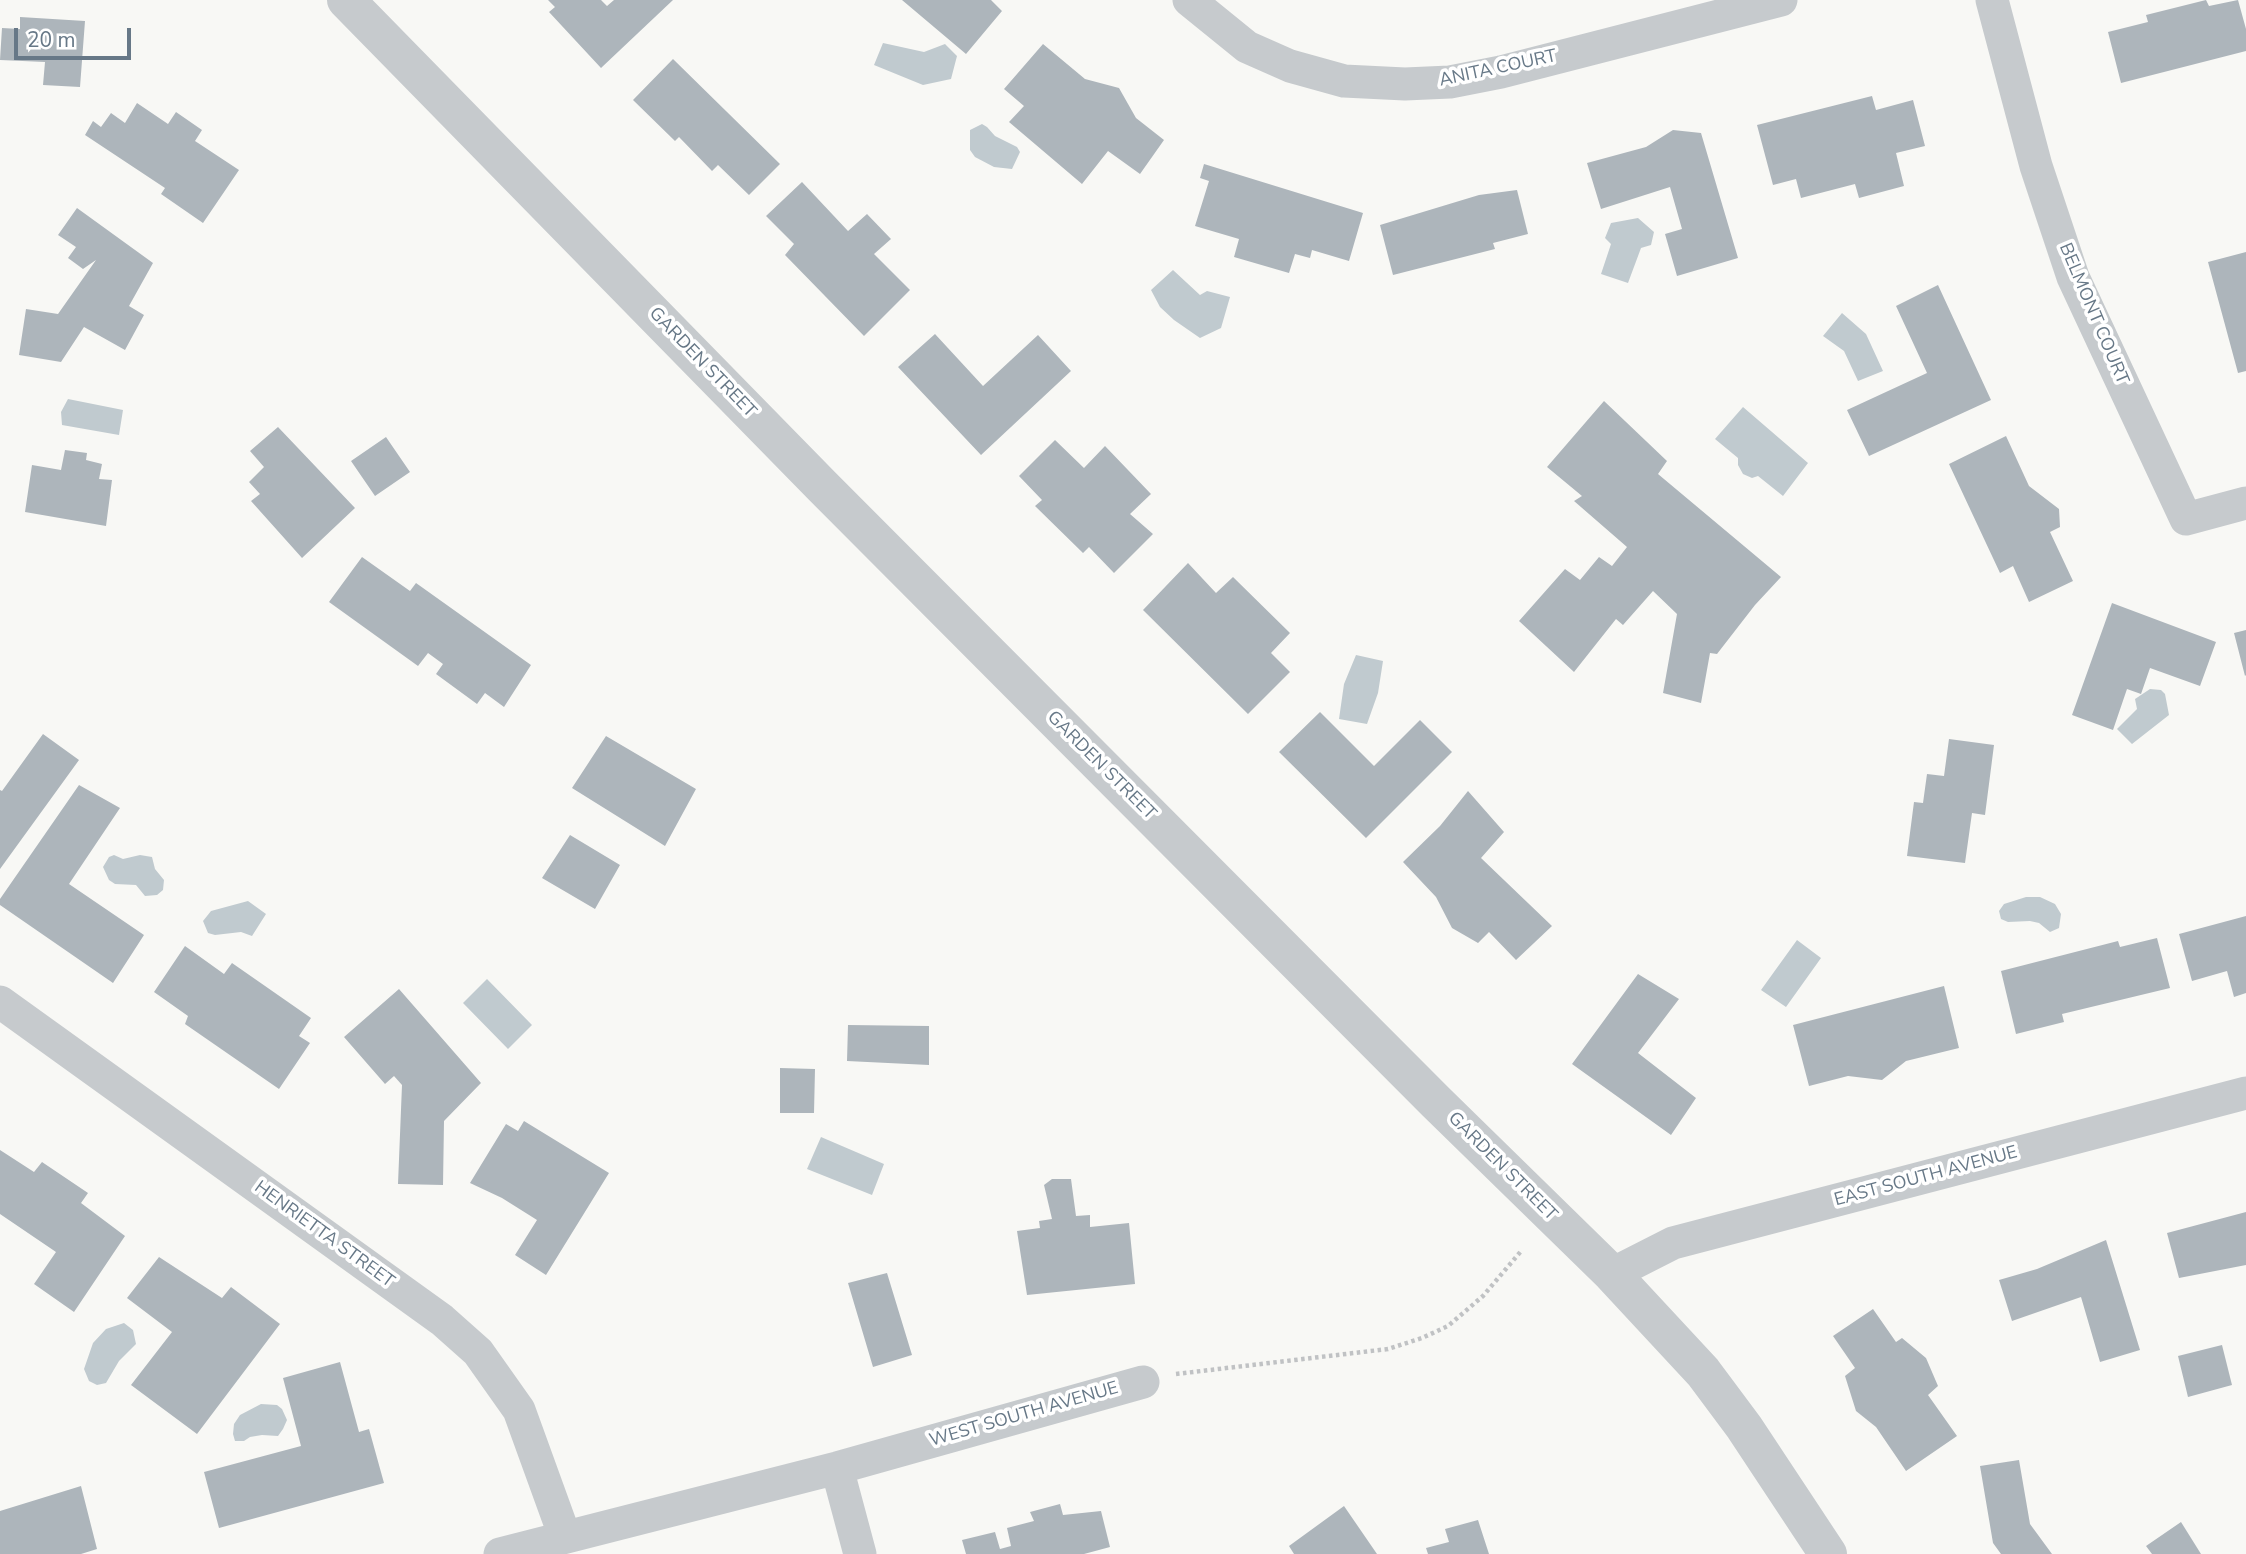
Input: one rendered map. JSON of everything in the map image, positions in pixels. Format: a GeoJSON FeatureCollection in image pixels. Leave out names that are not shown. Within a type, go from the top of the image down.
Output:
{"type":"FeatureCollection","features":[{"type":"Feature","properties":{"kind":"street","name":"GARDEN STREET"},"geometry":{"type":"LineString","coordinates":[[346,0],[812,476],[1436,1102],[1612,1274],[1703,1372],[1744,1427],[1828,1554]]}},
{"type":"Feature","properties":{"kind":"street","name":"ANITA COURT"},"geometry":{"type":"LineString","coordinates":[[1189,0],[1247,47],[1290,66],[1344,81],[1405,84],[1450,82],[1501,72],[1781,0]]}},
{"type":"Feature","properties":{"kind":"street","name":"BELMONT COURT"},"geometry":{"type":"LineString","coordinates":[[1992,0],[2036,166],[2073,277],[2186,519],[2246,503]]}},
{"type":"Feature","properties":{"kind":"street","name":"HENRIETTA STREET"},"geometry":{"type":"LineString","coordinates":[[0,1002],[442,1320],[478,1352],[519,1410],[565,1537]]}},
{"type":"Feature","properties":{"kind":"street","name":"EAST SOUTH AVENUE"},"geometry":{"type":"LineString","coordinates":[[1612,1274],[1673,1243],[2246,1093]]}},
{"type":"Feature","properties":{"kind":"street","name":"WEST SOUTH AVENUE"},"geometry":{"type":"LineString","coordinates":[[500,1554],[838,1468],[1143,1382]]}},
{"type":"Feature","properties":{"kind":"street"},"geometry":{"type":"LineString","coordinates":[[838,1468],[860,1554]]}},
{"type":"Feature","properties":{"kind":"path","name":"WEST SOUTH AVENUE"},"geometry":{"type":"LineString","coordinates":[[1143,1382],[1172,1375],[1388,1349],[1422,1338],[1448,1326],[1483,1296],[1522,1250]]}},
{"type":"Feature","properties":{"kind":"shaded area"},"geometry":{"type":"Polygon","coordinates":[[[883,43],[924,52],[945,44],[957,56],[951,79],[923,85],[874,65],[883,43]]]}},
{"type":"Feature","properties":{"kind":"shaded area"},"geometry":{"type":"Polygon","coordinates":[[[982,124],[995,136],[1017,147],[1020,152],[1012,169],[994,167],[975,157],[970,150],[970,130],[982,124]]]}},
{"type":"Feature","properties":{"kind":"shaded area"},"geometry":{"type":"Polygon","coordinates":[[[1638,218],[1654,232],[1651,245],[1641,248],[1628,283],[1601,274],[1611,244],[1605,238],[1611,223],[1638,218]]]}},
{"type":"Feature","properties":{"kind":"shaded area"},"geometry":{"type":"Polygon","coordinates":[[[1173,270],[1200,295],[1207,291],[1230,297],[1221,328],[1200,338],[1160,307],[1151,290],[1173,270]]]}},
{"type":"Feature","properties":{"kind":"shaded area"},"geometry":{"type":"Polygon","coordinates":[[[1842,313],[1866,334],[1883,371],[1858,381],[1844,351],[1823,336],[1842,313]]]}},
{"type":"Feature","properties":{"kind":"shaded area"},"geometry":{"type":"Polygon","coordinates":[[[68,399],[123,410],[119,435],[62,425],[61,412],[68,399]]]}},
{"type":"Feature","properties":{"kind":"shaded area"},"geometry":{"type":"Polygon","coordinates":[[[1743,407],[1808,463],[1783,496],[1758,476],[1752,478],[1743,474],[1738,458],[1715,439],[1743,407]]]}},
{"type":"Feature","properties":{"kind":"shaded area"},"geometry":{"type":"Polygon","coordinates":[[[1356,655],[1383,661],[1378,693],[1367,724],[1339,719],[1344,684],[1356,655]]]}},
{"type":"Feature","properties":{"kind":"shaded area"},"geometry":{"type":"Polygon","coordinates":[[[2150,689],[2161,690],[2165,694],[2169,715],[2132,744],[2117,729],[2137,709],[2135,699],[2150,689]]]}},
{"type":"Feature","properties":{"kind":"shaded area"},"geometry":{"type":"Polygon","coordinates":[[[114,855],[123,859],[140,855],[152,857],[155,869],[164,880],[163,890],[157,895],[145,896],[136,885],[115,884],[109,880],[103,867],[109,857],[114,855]]]}},
{"type":"Feature","properties":{"kind":"shaded area"},"geometry":{"type":"Polygon","coordinates":[[[2026,897],[2040,897],[2055,904],[2061,914],[2059,928],[2050,932],[2039,923],[2008,922],[2001,919],[1999,911],[2004,904],[2026,897]]]}},
{"type":"Feature","properties":{"kind":"shaded area"},"geometry":{"type":"Polygon","coordinates":[[[248,901],[266,914],[252,936],[241,932],[215,935],[208,933],[203,921],[211,911],[248,901]]]}},
{"type":"Feature","properties":{"kind":"shaded area"},"geometry":{"type":"Polygon","coordinates":[[[1797,940],[1821,958],[1786,1007],[1761,990],[1797,940]]]}},
{"type":"Feature","properties":{"kind":"shaded area"},"geometry":{"type":"Polygon","coordinates":[[[487,979],[532,1025],[508,1049],[463,1003],[487,979]]]}},
{"type":"Feature","properties":{"kind":"shaded area"},"geometry":{"type":"Polygon","coordinates":[[[821,1137],[884,1164],[872,1195],[807,1169],[821,1137]]]}},
{"type":"Feature","properties":{"kind":"shaded area"},"geometry":{"type":"Polygon","coordinates":[[[124,1323],[133,1330],[136,1344],[119,1361],[106,1383],[97,1385],[89,1381],[84,1369],[93,1343],[106,1329],[124,1323]]]}},
{"type":"Feature","properties":{"kind":"shaded area"},"geometry":{"type":"Polygon","coordinates":[[[261,1404],[277,1405],[282,1409],[287,1420],[283,1429],[278,1436],[262,1435],[235,1441],[234,1424],[240,1415],[261,1404]]]}},
{"type":"Feature","properties":{"kind":"building"},"geometry":{"type":"Polygon","coordinates":[[[548,0],[601,0],[607,6],[614,0],[673,0],[601,68],[549,12],[555,7],[548,0]]]}},
{"type":"Feature","properties":{"kind":"building"},"geometry":{"type":"Polygon","coordinates":[[[902,0],[991,0],[1002,11],[966,54],[902,0]]]}},
{"type":"Feature","properties":{"kind":"building"},"geometry":{"type":"Polygon","coordinates":[[[2206,0],[2209,6],[2238,0],[2246,29],[2246,51],[2121,83],[2108,32],[2148,22],[2146,15],[2206,0]]]}},
{"type":"Feature","properties":{"kind":"building"},"geometry":{"type":"Polygon","coordinates":[[[20,17],[85,21],[80,87],[43,85],[45,62],[0,60],[2,28],[20,29],[20,17]]]}},
{"type":"Feature","properties":{"kind":"building"},"geometry":{"type":"Polygon","coordinates":[[[1043,44],[1085,79],[1119,88],[1136,118],[1164,140],[1140,174],[1108,151],[1082,184],[1009,122],[1024,106],[1004,89],[1043,44]]]}},
{"type":"Feature","properties":{"kind":"building"},"geometry":{"type":"Polygon","coordinates":[[[673,59],[780,164],[749,195],[718,165],[712,171],[679,137],[675,141],[633,100],[673,59]]]}},
{"type":"Feature","properties":{"kind":"building"},"geometry":{"type":"Polygon","coordinates":[[[1872,96],[1876,110],[1913,100],[1925,146],[1896,153],[1904,186],[1859,198],[1855,184],[1801,198],[1796,179],[1773,185],[1757,125],[1872,96]]]}},
{"type":"Feature","properties":{"kind":"building"},"geometry":{"type":"Polygon","coordinates":[[[137,103],[168,124],[176,112],[202,130],[195,141],[239,170],[203,223],[161,194],[165,188],[85,135],[93,121],[101,127],[111,113],[125,123],[137,103]]]}},
{"type":"Feature","properties":{"kind":"building"},"geometry":{"type":"Polygon","coordinates":[[[1673,130],[1701,133],[1738,258],[1677,276],[1665,234],[1682,229],[1670,187],[1601,209],[1587,163],[1646,147],[1673,130]]]}},
{"type":"Feature","properties":{"kind":"building"},"geometry":{"type":"Polygon","coordinates":[[[1204,164],[1363,213],[1349,261],[1312,250],[1310,258],[1295,254],[1289,273],[1234,257],[1239,239],[1195,226],[1209,181],[1200,178],[1204,164]]]}},
{"type":"Feature","properties":{"kind":"building"},"geometry":{"type":"Polygon","coordinates":[[[802,182],[848,231],[867,214],[891,239],[874,254],[910,290],[864,336],[785,255],[794,244],[766,216],[802,182]]]}},
{"type":"Feature","properties":{"kind":"building"},"geometry":{"type":"Polygon","coordinates":[[[1517,190],[1528,234],[1493,243],[1495,249],[1393,275],[1380,225],[1479,195],[1517,190]]]}},
{"type":"Feature","properties":{"kind":"building"},"geometry":{"type":"Polygon","coordinates":[[[77,208],[153,263],[129,306],[144,315],[125,350],[84,327],[61,362],[19,355],[26,309],[58,314],[96,260],[83,269],[68,258],[76,247],[58,235],[77,208]]]}},
{"type":"Feature","properties":{"kind":"building"},"geometry":{"type":"Polygon","coordinates":[[[2246,252],[2246,371],[2238,373],[2208,262],[2246,252]]]}},
{"type":"Feature","properties":{"kind":"building"},"geometry":{"type":"Polygon","coordinates":[[[1938,285],[1991,400],[1869,456],[1847,410],[1927,373],[1896,306],[1938,285]]]}},
{"type":"Feature","properties":{"kind":"building"},"geometry":{"type":"Polygon","coordinates":[[[935,334],[983,386],[1038,335],[1071,371],[981,455],[898,367],[935,334]]]}},
{"type":"Feature","properties":{"kind":"building"},"geometry":{"type":"Polygon","coordinates":[[[1604,401],[1667,461],[1658,474],[1781,577],[1717,654],[1710,653],[1701,703],[1663,693],[1677,614],[1653,591],[1623,625],[1616,619],[1574,672],[1519,621],[1565,569],[1580,580],[1599,557],[1612,566],[1627,547],[1574,501],[1582,496],[1547,467],[1604,401]]]}},
{"type":"Feature","properties":{"kind":"building"},"geometry":{"type":"Polygon","coordinates":[[[278,427],[355,508],[302,558],[251,501],[260,494],[249,482],[264,467],[250,451],[278,427]]]}},
{"type":"Feature","properties":{"kind":"building"},"geometry":{"type":"Polygon","coordinates":[[[2006,436],[2029,486],[2059,509],[2060,527],[2050,532],[2073,581],[2029,602],[2013,566],[2000,573],[1949,464],[2006,436]]]}},
{"type":"Feature","properties":{"kind":"building"},"geometry":{"type":"Polygon","coordinates":[[[386,437],[410,472],[375,496],[351,461],[386,437]]]}},
{"type":"Feature","properties":{"kind":"building"},"geometry":{"type":"Polygon","coordinates":[[[1055,440],[1084,468],[1105,446],[1151,494],[1130,514],[1153,534],[1114,573],[1089,547],[1083,553],[1035,506],[1042,500],[1019,476],[1055,440]]]}},
{"type":"Feature","properties":{"kind":"building"},"geometry":{"type":"Polygon","coordinates":[[[65,450],[87,453],[86,460],[102,464],[99,479],[112,480],[106,526],[25,512],[32,465],[61,470],[65,450]]]}},
{"type":"Feature","properties":{"kind":"building"},"geometry":{"type":"Polygon","coordinates":[[[362,557],[410,591],[416,583],[531,665],[504,707],[485,693],[477,704],[436,674],[443,664],[428,653],[418,666],[329,602],[362,557]]]}},
{"type":"Feature","properties":{"kind":"building"},"geometry":{"type":"Polygon","coordinates":[[[1188,563],[1216,593],[1233,577],[1290,633],[1271,653],[1290,672],[1248,714],[1143,610],[1188,563]]]}},
{"type":"Feature","properties":{"kind":"building"},"geometry":{"type":"Polygon","coordinates":[[[2112,603],[2216,642],[2200,686],[2150,668],[2141,694],[2127,689],[2113,730],[2072,715],[2112,603]]]}},
{"type":"Feature","properties":{"kind":"building"},"geometry":{"type":"Polygon","coordinates":[[[2246,630],[2246,675],[2245,676],[2234,633],[2246,630]]]}},
{"type":"Feature","properties":{"kind":"building"},"geometry":{"type":"Polygon","coordinates":[[[1320,712],[1374,766],[1420,720],[1452,752],[1366,838],[1279,752],[1320,712]]]}},
{"type":"Feature","properties":{"kind":"building"},"geometry":{"type":"Polygon","coordinates":[[[43,734],[79,760],[0,869],[0,790],[2,791],[43,734]]]}},
{"type":"Feature","properties":{"kind":"building"},"geometry":{"type":"Polygon","coordinates":[[[606,736],[696,789],[665,846],[572,788],[606,736]]]}},
{"type":"Feature","properties":{"kind":"building"},"geometry":{"type":"Polygon","coordinates":[[[1949,739],[1994,745],[1985,815],[1972,813],[1965,863],[1907,856],[1914,802],[1923,803],[1927,774],[1944,776],[1949,739]]]}},
{"type":"Feature","properties":{"kind":"building"},"geometry":{"type":"Polygon","coordinates":[[[79,785],[120,808],[69,884],[144,935],[113,983],[0,905],[0,899],[79,785]]]}},
{"type":"Feature","properties":{"kind":"building"},"geometry":{"type":"Polygon","coordinates":[[[1468,791],[1504,832],[1481,858],[1552,926],[1516,960],[1489,932],[1478,943],[1452,928],[1436,897],[1403,862],[1440,826],[1468,791]]]}},
{"type":"Feature","properties":{"kind":"building"},"geometry":{"type":"Polygon","coordinates":[[[570,835],[620,865],[595,909],[542,878],[570,835]]]}},
{"type":"Feature","properties":{"kind":"building"},"geometry":{"type":"Polygon","coordinates":[[[2246,916],[2246,993],[2234,997],[2227,971],[2192,981],[2179,934],[2246,916]]]}},
{"type":"Feature","properties":{"kind":"building"},"geometry":{"type":"Polygon","coordinates":[[[2157,938],[2170,988],[2062,1014],[2064,1022],[2016,1034],[2001,971],[2118,941],[2120,947],[2157,938]]]}},
{"type":"Feature","properties":{"kind":"building"},"geometry":{"type":"Polygon","coordinates":[[[185,946],[224,974],[232,963],[311,1018],[299,1036],[310,1043],[279,1089],[185,1024],[188,1016],[154,992],[185,946]]]}},
{"type":"Feature","properties":{"kind":"building"},"geometry":{"type":"Polygon","coordinates":[[[1638,974],[1679,999],[1638,1053],[1696,1098],[1671,1135],[1572,1064],[1638,974]]]}},
{"type":"Feature","properties":{"kind":"building"},"geometry":{"type":"Polygon","coordinates":[[[1944,986],[1959,1048],[1906,1061],[1882,1080],[1848,1076],[1809,1086],[1793,1025],[1944,986]]]}},
{"type":"Feature","properties":{"kind":"building"},"geometry":{"type":"Polygon","coordinates":[[[399,989],[481,1083],[444,1121],[443,1185],[398,1184],[402,1085],[394,1076],[385,1084],[344,1037],[399,989]]]}},
{"type":"Feature","properties":{"kind":"building"},"geometry":{"type":"Polygon","coordinates":[[[848,1025],[929,1026],[929,1065],[847,1061],[848,1025]]]}},
{"type":"Feature","properties":{"kind":"building"},"geometry":{"type":"Polygon","coordinates":[[[780,1068],[815,1069],[814,1113],[780,1113],[780,1068]]]}},
{"type":"Feature","properties":{"kind":"building"},"geometry":{"type":"Polygon","coordinates":[[[524,1121],[609,1173],[546,1275],[515,1255],[537,1220],[502,1198],[470,1183],[506,1124],[518,1131],[524,1121]]]}},
{"type":"Feature","properties":{"kind":"building"},"geometry":{"type":"Polygon","coordinates":[[[0,1150],[34,1172],[42,1162],[88,1193],[81,1203],[125,1236],[74,1312],[34,1284],[56,1252],[0,1214],[0,1150]]]}},
{"type":"Feature","properties":{"kind":"building"},"geometry":{"type":"Polygon","coordinates":[[[1052,1179],[1071,1179],[1076,1216],[1090,1215],[1090,1227],[1129,1223],[1135,1284],[1027,1295],[1017,1231],[1040,1228],[1039,1221],[1052,1219],[1044,1185],[1052,1179]]]}},
{"type":"Feature","properties":{"kind":"building"},"geometry":{"type":"Polygon","coordinates":[[[2246,1212],[2246,1265],[2179,1278],[2167,1233],[2246,1212]]]}},
{"type":"Feature","properties":{"kind":"building"},"geometry":{"type":"Polygon","coordinates":[[[2106,1240],[2140,1350],[2100,1362],[2081,1297],[2012,1321],[1999,1280],[2037,1269],[2106,1240]]]}},
{"type":"Feature","properties":{"kind":"building"},"geometry":{"type":"Polygon","coordinates":[[[159,1257],[222,1298],[231,1287],[280,1324],[197,1434],[131,1385],[172,1332],[127,1298],[159,1257]]]}},
{"type":"Feature","properties":{"kind":"building"},"geometry":{"type":"Polygon","coordinates":[[[887,1273],[912,1355],[873,1367],[848,1283],[887,1273]]]}},
{"type":"Feature","properties":{"kind":"building"},"geometry":{"type":"Polygon","coordinates":[[[1873,1309],[1896,1342],[1902,1338],[1926,1358],[1938,1386],[1928,1395],[1957,1436],[1906,1471],[1876,1427],[1856,1411],[1845,1376],[1855,1368],[1833,1336],[1873,1309]]]}},
{"type":"Feature","properties":{"kind":"building"},"geometry":{"type":"Polygon","coordinates":[[[2222,1345],[2232,1385],[2188,1397],[2178,1356],[2222,1345]]]}},
{"type":"Feature","properties":{"kind":"building"},"geometry":{"type":"Polygon","coordinates":[[[340,1362],[359,1432],[369,1429],[384,1483],[219,1528],[204,1472],[301,1446],[283,1378],[340,1362]]]}},
{"type":"Feature","properties":{"kind":"building"},"geometry":{"type":"Polygon","coordinates":[[[2019,1460],[2030,1524],[2052,1554],[2001,1554],[1993,1543],[1980,1466],[2019,1460]]]}},
{"type":"Feature","properties":{"kind":"building"},"geometry":{"type":"Polygon","coordinates":[[[81,1486],[97,1549],[81,1554],[0,1554],[0,1511],[81,1486]]]}},
{"type":"Feature","properties":{"kind":"building"},"geometry":{"type":"Polygon","coordinates":[[[1060,1504],[1063,1515],[1101,1511],[1110,1547],[1084,1554],[966,1554],[962,1540],[995,1532],[1000,1549],[1011,1546],[1007,1528],[1034,1521],[1030,1512],[1060,1504]]]}},
{"type":"Feature","properties":{"kind":"building"},"geometry":{"type":"Polygon","coordinates":[[[1344,1506],[1377,1554],[1294,1554],[1289,1546],[1344,1506]]]}},
{"type":"Feature","properties":{"kind":"building"},"geometry":{"type":"Polygon","coordinates":[[[1478,1520],[1489,1554],[1428,1554],[1426,1548],[1449,1542],[1445,1529],[1478,1520]]]}},
{"type":"Feature","properties":{"kind":"building"},"geometry":{"type":"Polygon","coordinates":[[[2181,1522],[2201,1554],[2152,1554],[2146,1546],[2181,1522]]]}}]}
